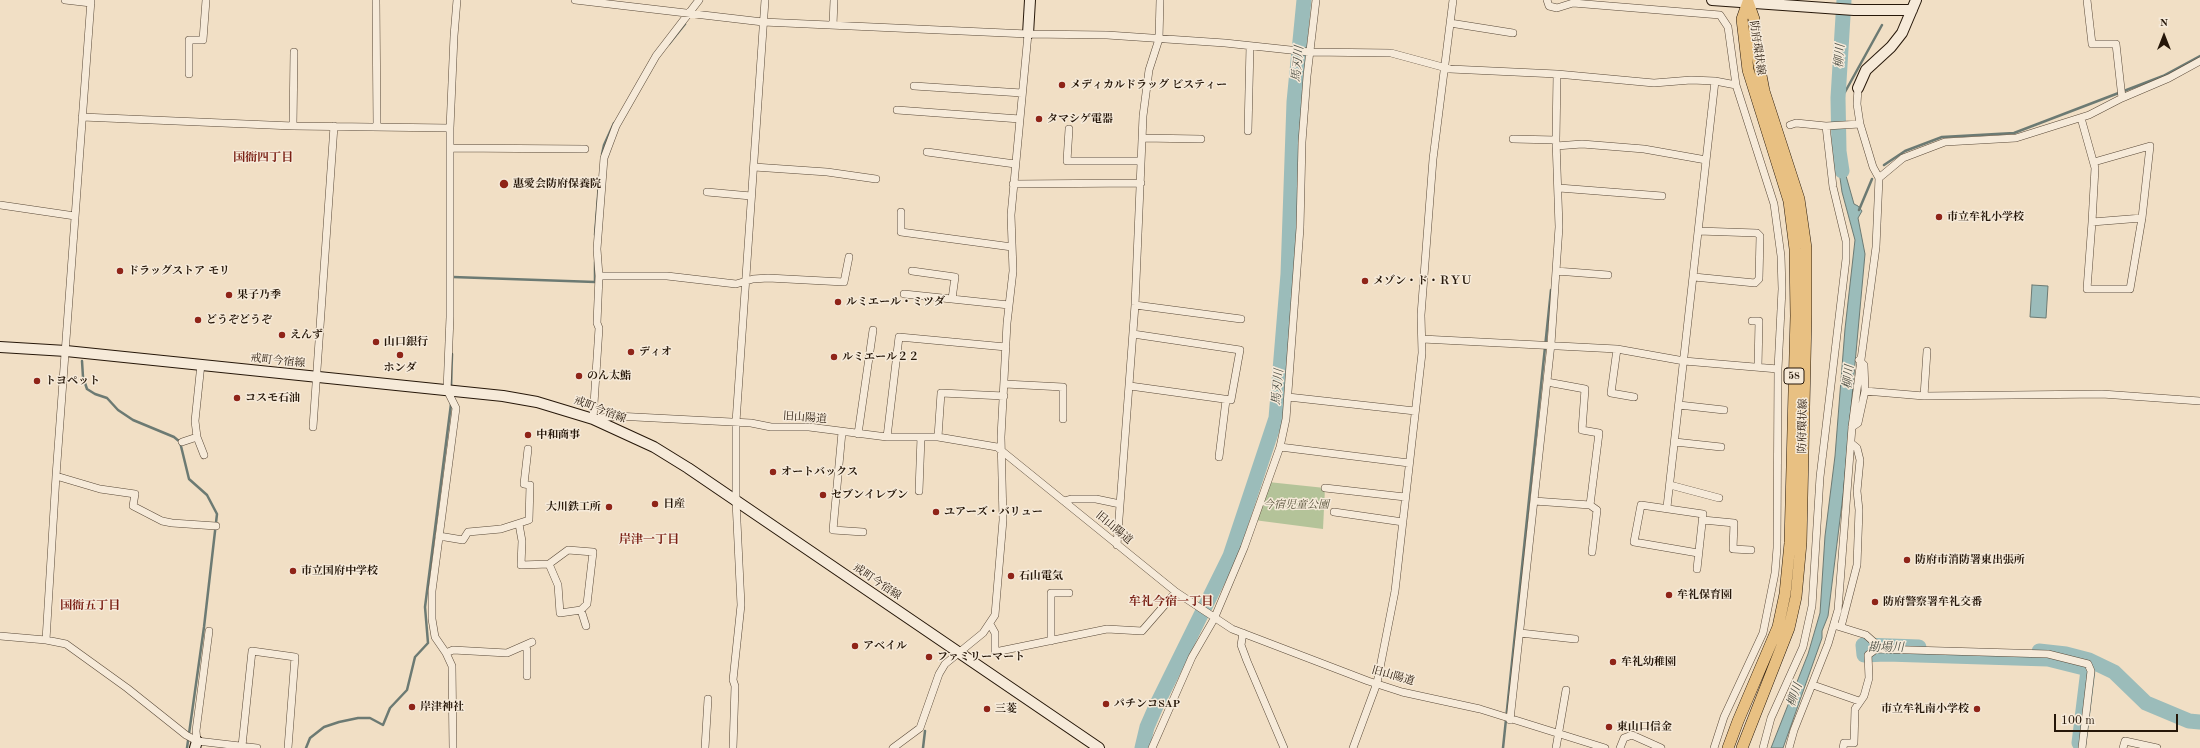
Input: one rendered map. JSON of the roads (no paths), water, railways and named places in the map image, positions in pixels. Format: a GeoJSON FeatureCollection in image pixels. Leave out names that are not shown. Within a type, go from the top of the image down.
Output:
{"type":"FeatureCollection","features":[{"type":"Feature","properties":{"kind":"main road","name":"防府環状線"},"geometry":{"type":"LineString","coordinates":[[1728,748],[1778,626],[1786,594],[1790,543],[1796,316],[1795,249],[1789,201],[1748,70],[1742,19],[1748,2]]}},
{"type":"Feature","properties":{"kind":"main road","name":"防府環状線"},"geometry":{"type":"LineString","coordinates":[[1742,748],[1789,628],[1796,597],[1801,543],[1806,308],[1806,248],[1799,199],[1764,91],[1755,44],[1754,19],[1748,2]]}},
{"type":"Feature","properties":{"kind":"street"},"geometry":{"type":"LineString","coordinates":[[46,640],[56,476],[91,2],[65,0]]}},
{"type":"Feature","properties":{"kind":"street"},"geometry":{"type":"LineString","coordinates":[[189,74],[189,40],[203,40],[206,0]]}},
{"type":"Feature","properties":{"kind":"street"},"geometry":{"type":"LineString","coordinates":[[376,0],[376,127]]}},
{"type":"Feature","properties":{"kind":"street"},"geometry":{"type":"LineString","coordinates":[[453,748],[454,686],[452,666],[446,653],[435,637],[432,619],[432,591],[456,408],[447,390],[450,316],[450,128],[457,0]]}},
{"type":"Feature","properties":{"kind":"street"},"geometry":{"type":"LineString","coordinates":[[575,0],[631,4],[688,13],[763,22],[1028,34],[1107,35],[1309,52],[1391,53],[1444,67],[1450,70],[1557,74],[1654,82],[1691,80],[1715,81],[1736,85]]}},
{"type":"Feature","properties":{"kind":"street"},"geometry":{"type":"LineString","coordinates":[[593,419],[600,328],[597,323],[599,276],[597,249],[604,158],[616,126],[656,56],[698,0]]}},
{"type":"Feature","properties":{"kind":"street"},"geometry":{"type":"LineString","coordinates":[[733,748],[735,686],[733,680],[741,605],[736,501],[736,422],[765,0]]}},
{"type":"Feature","properties":{"kind":"street"},"geometry":{"type":"LineString","coordinates":[[833,25],[834,0]]}},
{"type":"Feature","properties":{"kind":"street"},"geometry":{"type":"LineString","coordinates":[[893,748],[920,728],[939,674],[945,664],[969,646],[990,624],[995,615],[1001,547],[1001,451],[1006,347],[1013,271],[1013,184],[1030,0]]}},
{"type":"Feature","properties":{"kind":"street"},"geometry":{"type":"LineString","coordinates":[[1117,545],[1135,305],[1142,138],[1149,70],[1159,39],[1160,0]]}},
{"type":"Feature","properties":{"kind":"street"},"geometry":{"type":"LineString","coordinates":[[1152,748],[1192,657],[1212,618],[1244,548],[1280,447],[1288,397],[1300,228],[1302,142],[1309,52],[1316,0]]}},
{"type":"Feature","properties":{"kind":"street"},"geometry":{"type":"LineString","coordinates":[[1352,748],[1377,683],[1395,591],[1422,339],[1421,315],[1433,159],[1453,0]]}},
{"type":"Feature","properties":{"kind":"street"},"geometry":{"type":"LineString","coordinates":[[1547,0],[1549,6],[1557,8],[1572,3],[1720,15],[1728,27],[1736,85],[1774,204],[1781,256],[1782,283],[1778,369],[1777,548],[1771,597],[1763,627],[1763,633],[1724,716],[1714,748]]}},
{"type":"Feature","properties":{"kind":"street"},"geometry":{"type":"LineString","coordinates":[[1712,0],[1854,10],[1914,5]]}},
{"type":"Feature","properties":{"kind":"street"},"geometry":{"type":"LineString","coordinates":[[2088,0],[2092,44],[2116,44],[2122,98]]}},
{"type":"Feature","properties":{"kind":"street"},"geometry":{"type":"LineString","coordinates":[[1837,626],[1852,427],[1876,247],[1880,178],[1873,167],[1860,124],[1857,104],[1858,88],[1866,70],[1897,40],[1914,5]]}},
{"type":"Feature","properties":{"kind":"street"},"geometry":{"type":"LineString","coordinates":[[1450,23],[1513,33]]}},
{"type":"Feature","properties":{"kind":"street"},"geometry":{"type":"LineString","coordinates":[[1248,131],[1250,46]]}},
{"type":"Feature","properties":{"kind":"street"},"geometry":{"type":"LineString","coordinates":[[293,126],[294,52]]}},
{"type":"Feature","properties":{"kind":"street"},"geometry":{"type":"LineString","coordinates":[[1880,178],[1904,158],[1939,144],[1960,140],[2016,138],[2081,118],[2122,98],[2169,78],[2200,61]]}},
{"type":"Feature","properties":{"kind":"street"},"geometry":{"type":"LineString","coordinates":[[1510,720],[1551,344],[1560,227],[1556,143],[1557,74]]}},
{"type":"Feature","properties":{"kind":"street"},"geometry":{"type":"LineString","coordinates":[[1667,507],[1715,81]]}},
{"type":"Feature","properties":{"kind":"street"},"geometry":{"type":"LineString","coordinates":[[914,86],[1022,92]]}},
{"type":"Feature","properties":{"kind":"street"},"geometry":{"type":"LineString","coordinates":[[897,110],[1020,119]]}},
{"type":"Feature","properties":{"kind":"street"},"geometry":{"type":"LineString","coordinates":[[82,117],[293,126],[450,128]]}},
{"type":"Feature","properties":{"kind":"street"},"geometry":{"type":"LineString","coordinates":[[2081,118],[2094,162],[2096,187],[2087,289],[2130,289],[2142,218],[2150,146],[2094,162]]}},
{"type":"Feature","properties":{"kind":"street"},"geometry":{"type":"LineString","coordinates":[[1790,125],[1796,123],[1828,126],[1860,124]]}},
{"type":"Feature","properties":{"kind":"street"},"geometry":{"type":"LineString","coordinates":[[313,427],[334,126]]}},
{"type":"Feature","properties":{"kind":"street"},"geometry":{"type":"LineString","coordinates":[[1763,748],[1771,718],[1803,647],[1812,606],[1820,477],[1846,259],[1846,241],[1833,187],[1828,126]]}},
{"type":"Feature","properties":{"kind":"street"},"geometry":{"type":"LineString","coordinates":[[1069,129],[1067,161],[1141,161]]}},
{"type":"Feature","properties":{"kind":"street"},"geometry":{"type":"LineString","coordinates":[[1142,138],[1201,139]]}},
{"type":"Feature","properties":{"kind":"street"},"geometry":{"type":"LineString","coordinates":[[1513,139],[1644,149],[1706,160]]}},
{"type":"Feature","properties":{"kind":"street"},"geometry":{"type":"LineString","coordinates":[[450,148],[585,149]]}},
{"type":"Feature","properties":{"kind":"street"},"geometry":{"type":"LineString","coordinates":[[927,152],[1015,164]]}},
{"type":"Feature","properties":{"kind":"street"},"geometry":{"type":"LineString","coordinates":[[754,167],[827,172],[876,179]]}},
{"type":"Feature","properties":{"kind":"street"},"geometry":{"type":"LineString","coordinates":[[1013,184],[1141,183]]}},
{"type":"Feature","properties":{"kind":"street"},"geometry":{"type":"LineString","coordinates":[[1559,188],[1662,196]]}},
{"type":"Feature","properties":{"kind":"street"},"geometry":{"type":"LineString","coordinates":[[707,192],[751,196]]}},
{"type":"Feature","properties":{"kind":"street"},"geometry":{"type":"LineString","coordinates":[[0,205],[75,216]]}},
{"type":"Feature","properties":{"kind":"street"},"geometry":{"type":"LineString","coordinates":[[901,212],[901,232],[1012,247]]}},
{"type":"Feature","properties":{"kind":"street"},"geometry":{"type":"LineString","coordinates":[[2092,222],[2142,218]]}},
{"type":"Feature","properties":{"kind":"street"},"geometry":{"type":"LineString","coordinates":[[1694,277],[1754,283],[1759,279],[1760,236],[1757,233],[1698,231]]}},
{"type":"Feature","properties":{"kind":"street"},"geometry":{"type":"LineString","coordinates":[[599,276],[668,276],[736,284],[753,279],[768,278],[844,282],[849,257]]}},
{"type":"Feature","properties":{"kind":"street"},"geometry":{"type":"LineString","coordinates":[[912,270],[955,277],[952,299]]}},
{"type":"Feature","properties":{"kind":"street"},"geometry":{"type":"LineString","coordinates":[[1556,270],[1608,275]]}},
{"type":"Feature","properties":{"kind":"street"},"geometry":{"type":"LineString","coordinates":[[904,294],[1009,305]]}},
{"type":"Feature","properties":{"kind":"street"},"geometry":{"type":"LineString","coordinates":[[1135,305],[1240,319]]}},
{"type":"Feature","properties":{"kind":"street"},"geometry":{"type":"LineString","coordinates":[[1752,321],[1759,322],[1758,366]]}},
{"type":"Feature","properties":{"kind":"street"},"geometry":{"type":"LineString","coordinates":[[858,434],[873,330]]}},
{"type":"Feature","properties":{"kind":"street"},"geometry":{"type":"LineString","coordinates":[[1130,386],[1231,400],[1240,350],[1133,334]]}},
{"type":"Feature","properties":{"kind":"street"},"geometry":{"type":"LineString","coordinates":[[887,437],[899,337],[1006,347]]}},
{"type":"Feature","properties":{"kind":"street"},"geometry":{"type":"LineString","coordinates":[[1422,339],[1551,344],[1617,349],[1684,361],[1758,366],[1778,369]]}},
{"type":"Feature","properties":{"kind":"street","name":"戒町今宿線"},"geometry":{"type":"LineString","coordinates":[[0,347],[66,351],[447,390],[537,402],[593,419],[654,447],[736,501],[1099,748]]}},
{"type":"Feature","properties":{"kind":"street"},"geometry":{"type":"LineString","coordinates":[[1617,349],[1611,393],[1634,397]]}},
{"type":"Feature","properties":{"kind":"street"},"geometry":{"type":"LineString","coordinates":[[1924,396],[1927,351]]}},
{"type":"Feature","properties":{"kind":"street"},"geometry":{"type":"LineString","coordinates":[[1852,427],[1858,423],[1865,391],[1864,365],[1860,360]]}},
{"type":"Feature","properties":{"kind":"street"},"geometry":{"type":"LineString","coordinates":[[201,364],[195,420],[197,437],[204,455]]}},
{"type":"Feature","properties":{"kind":"street"},"geometry":{"type":"LineString","coordinates":[[1547,382],[1584,389],[1582,430],[1599,433],[1590,505]]}},
{"type":"Feature","properties":{"kind":"street"},"geometry":{"type":"LineString","coordinates":[[1005,384],[1063,387],[1063,419]]}},
{"type":"Feature","properties":{"kind":"street"},"geometry":{"type":"LineString","coordinates":[[1865,391],[1924,396],[2102,394],[2200,401]]}},
{"type":"Feature","properties":{"kind":"street"},"geometry":{"type":"LineString","coordinates":[[938,437],[941,392],[1004,396]]}},
{"type":"Feature","properties":{"kind":"street"},"geometry":{"type":"LineString","coordinates":[[1288,397],[1414,412]]}},
{"type":"Feature","properties":{"kind":"street"},"geometry":{"type":"LineString","coordinates":[[1219,457],[1226,400]]}},
{"type":"Feature","properties":{"kind":"street"},"geometry":{"type":"LineString","coordinates":[[1679,405],[1724,410]]}},
{"type":"Feature","properties":{"kind":"street","name":"旧山陽道"},"geometry":{"type":"LineString","coordinates":[[593,419],[616,416],[736,422],[778,427],[808,427],[887,437],[938,437],[997,447],[1176,592],[1212,618],[1243,633],[1297,655],[1402,692],[1480,710],[1605,748]]}},
{"type":"Feature","properties":{"kind":"street"},"geometry":{"type":"LineString","coordinates":[[842,432],[833,530],[863,532]]}},
{"type":"Feature","properties":{"kind":"street"},"geometry":{"type":"LineString","coordinates":[[182,442],[197,437]]}},
{"type":"Feature","properties":{"kind":"street"},"geometry":{"type":"LineString","coordinates":[[918,491],[921,437]]}},
{"type":"Feature","properties":{"kind":"street"},"geometry":{"type":"LineString","coordinates":[[1675,442],[1721,447]]}},
{"type":"Feature","properties":{"kind":"street"},"geometry":{"type":"LineString","coordinates":[[1789,748],[1794,730],[1837,626],[1857,565],[1859,510],[1857,491],[1860,460],[1857,448],[1851,443]]}},
{"type":"Feature","properties":{"kind":"street"},"geometry":{"type":"LineString","coordinates":[[1280,447],[1409,463]]}},
{"type":"Feature","properties":{"kind":"street"},"geometry":{"type":"LineString","coordinates":[[439,536],[463,540],[468,532],[501,529],[529,520],[530,485],[524,484],[528,449]]}},
{"type":"Feature","properties":{"kind":"street"},"geometry":{"type":"LineString","coordinates":[[56,476],[100,489],[135,494],[133,506],[162,520],[172,523],[216,526]]}},
{"type":"Feature","properties":{"kind":"street"},"geometry":{"type":"LineString","coordinates":[[1670,485],[1719,498]]}},
{"type":"Feature","properties":{"kind":"street"},"geometry":{"type":"LineString","coordinates":[[1325,488],[1405,497]]}},
{"type":"Feature","properties":{"kind":"street"},"geometry":{"type":"LineString","coordinates":[[1064,501],[1072,499],[1096,500],[1120,504]]}},
{"type":"Feature","properties":{"kind":"street"},"geometry":{"type":"LineString","coordinates":[[1534,501],[1590,505],[1597,510],[1592,552]]}},
{"type":"Feature","properties":{"kind":"street"},"geometry":{"type":"LineString","coordinates":[[1697,569],[1703,514],[1667,507],[1642,505],[1634,542],[1698,553]]}},
{"type":"Feature","properties":{"kind":"street"},"geometry":{"type":"LineString","coordinates":[[1334,512],[1403,522]]}},
{"type":"Feature","properties":{"kind":"street"},"geometry":{"type":"LineString","coordinates":[[1702,520],[1734,523],[1733,549],[1751,550]]}},
{"type":"Feature","properties":{"kind":"street"},"geometry":{"type":"LineString","coordinates":[[519,524],[522,541],[521,565],[549,564],[568,550],[593,552],[587,604],[581,610],[560,613],[558,584],[549,564]]}},
{"type":"Feature","properties":{"kind":"street"},"geometry":{"type":"LineString","coordinates":[[990,624],[995,633],[995,652],[1107,629],[1142,631],[1176,592]]}},
{"type":"Feature","properties":{"kind":"street"},"geometry":{"type":"LineString","coordinates":[[1051,640],[1051,593],[1069,593]]}},
{"type":"Feature","properties":{"kind":"street"},"geometry":{"type":"LineString","coordinates":[[581,610],[586,626]]}},
{"type":"Feature","properties":{"kind":"street"},"geometry":{"type":"LineString","coordinates":[[1837,626],[1866,635],[1875,643],[1876,649]]}},
{"type":"Feature","properties":{"kind":"street"},"geometry":{"type":"LineString","coordinates":[[196,744],[196,731],[209,631]]}},
{"type":"Feature","properties":{"kind":"street"},"geometry":{"type":"LineString","coordinates":[[1243,633],[1242,645],[1247,661],[1284,748]]}},
{"type":"Feature","properties":{"kind":"street"},"geometry":{"type":"LineString","coordinates":[[1520,633],[1576,639]]}},
{"type":"Feature","properties":{"kind":"street"},"geometry":{"type":"LineString","coordinates":[[0,636],[46,640],[66,644],[81,653],[196,744],[257,748]]}},
{"type":"Feature","properties":{"kind":"street"},"geometry":{"type":"LineString","coordinates":[[446,653],[453,650],[507,653],[532,642]]}},
{"type":"Feature","properties":{"kind":"street"},"geometry":{"type":"LineString","coordinates":[[525,645],[527,650],[527,676]]}},
{"type":"Feature","properties":{"kind":"street"},"geometry":{"type":"LineString","coordinates":[[1843,748],[1844,743],[1854,743],[1855,709],[1859,701],[1864,696],[1869,678],[1868,655],[1876,649],[2048,654],[2088,664],[2091,671],[2082,748]]}},
{"type":"Feature","properties":{"kind":"street"},"geometry":{"type":"LineString","coordinates":[[242,746],[252,651],[295,657],[288,748]]}},
{"type":"Feature","properties":{"kind":"street"},"geometry":{"type":"LineString","coordinates":[[1813,685],[1859,701]]}},
{"type":"Feature","properties":{"kind":"street"},"geometry":{"type":"LineString","coordinates":[[1556,748],[1566,690]]}},
{"type":"Feature","properties":{"kind":"street"},"geometry":{"type":"LineString","coordinates":[[705,748],[708,699]]}},
{"type":"Feature","properties":{"kind":"street"},"geometry":{"type":"LineString","coordinates":[[1620,748],[1624,738],[1632,735],[1661,748]]}},
{"type":"Feature","properties":{"kind":"street"},"geometry":{"type":"LineString","coordinates":[[1579,748],[1580,740]]}},
{"type":"Feature","properties":{"kind":"street"},"geometry":{"type":"LineString","coordinates":[[2123,748],[2125,740],[2157,748]]}},
{"type":"Feature","properties":{"kind":"water"},"geometry":{"type":"Polygon","coordinates":[[[1839,151],[1854,204],[1862,211],[1858,218],[1865,254],[1843,495],[1828,616],[1822,631],[1822,638],[1783,748],[1771,748],[1808,654],[1820,613],[1825,536],[1835,456],[1845,329],[1855,240],[1842,192],[1838,164],[1839,151]]]}},
{"type":"Feature","properties":{"kind":"water"},"geometry":{"type":"Polygon","coordinates":[[[2032,285],[2048,286],[2046,318],[2030,317],[2032,285]]]}},
{"type":"Feature","properties":{"kind":"waterway","name":"馬刃川"},"geometry":{"type":"LineString","coordinates":[[1142,748],[1147,727],[1157,704],[1230,556],[1276,418],[1288,274],[1294,102],[1304,0]]}},
{"type":"Feature","properties":{"kind":"waterway","name":"柳川"},"geometry":{"type":"LineString","coordinates":[[1842,171],[1839,151],[1838,98],[1844,0]]}},
{"type":"Feature","properties":{"kind":"waterway"},"geometry":{"type":"LineString","coordinates":[[669,44],[685,24]]}},
{"type":"Feature","properties":{"kind":"waterway"},"geometry":{"type":"LineString","coordinates":[[1838,98],[1845,92],[1882,25]]}},
{"type":"Feature","properties":{"kind":"waterway"},"geometry":{"type":"LineString","coordinates":[[1884,165],[1905,151],[1942,137],[2014,133],[2163,76],[2200,56]]}},
{"type":"Feature","properties":{"kind":"waterway"},"geometry":{"type":"LineString","coordinates":[[602,154],[604,145],[614,123]]}},
{"type":"Feature","properties":{"kind":"waterway"},"geometry":{"type":"LineString","coordinates":[[1859,210],[1872,179]]}},
{"type":"Feature","properties":{"kind":"waterway"},"geometry":{"type":"LineString","coordinates":[[595,235],[599,183]]}},
{"type":"Feature","properties":{"kind":"waterway"},"geometry":{"type":"LineString","coordinates":[[453,277],[595,282],[595,262]]}},
{"type":"Feature","properties":{"kind":"waterway"},"geometry":{"type":"LineString","coordinates":[[1503,748],[1551,290]]}},
{"type":"Feature","properties":{"kind":"waterway"},"geometry":{"type":"LineString","coordinates":[[451,389],[452,354]]}},
{"type":"Feature","properties":{"kind":"waterway"},"geometry":{"type":"LineString","coordinates":[[82,361],[83,377],[87,389],[95,394],[107,398],[118,410],[133,420],[174,437],[180,442],[189,479],[207,495],[217,514],[204,627],[187,748]]}},
{"type":"Feature","properties":{"kind":"waterway"},"geometry":{"type":"LineString","coordinates":[[306,748],[310,738],[324,727],[339,722],[358,718],[370,718],[383,725],[390,708],[407,690],[415,657],[428,643],[425,607],[451,404]]}},
{"type":"Feature","properties":{"kind":"waterway","name":"勘場川"},"geometry":{"type":"LineString","coordinates":[[1919,647],[1863,645],[1864,655],[1886,654],[2048,659],[2088,670],[2079,743]]}},
{"type":"Feature","properties":{"kind":"waterway","name":"勘場川"},"geometry":{"type":"LineString","coordinates":[[2039,651],[2066,654],[2089,660],[2114,672],[2146,703],[2189,721],[2200,722]]}},
{"type":"Feature","properties":{"kind":"waterway"},"geometry":{"type":"LineString","coordinates":[[923,748],[925,731]]}},
{"type":"Feature","properties":{"kind":"place","name":"メディカルドラッグ ビスティー"},"geometry":{"type":"Point","coordinates":[1062,85]}},
{"type":"Feature","properties":{"kind":"place","name":"タマシゲ電器"},"geometry":{"type":"Point","coordinates":[1039,119]}},
{"type":"Feature","properties":{"kind":"place","name":"惠愛会防府保養院"},"geometry":{"type":"Point","coordinates":[504,184]}},
{"type":"Feature","properties":{"kind":"place","name":"市立牟礼小学校"},"geometry":{"type":"Point","coordinates":[1939,217]}},
{"type":"Feature","properties":{"kind":"place","name":"ドラッグストア モリ"},"geometry":{"type":"Point","coordinates":[120,271]}},
{"type":"Feature","properties":{"kind":"place","name":"メゾン・ド・ＲＹＵ"},"geometry":{"type":"Point","coordinates":[1365,281]}},
{"type":"Feature","properties":{"kind":"place","name":"果子乃季"},"geometry":{"type":"Point","coordinates":[229,295]}},
{"type":"Feature","properties":{"kind":"place","name":"ルミエール・ミツダ"},"geometry":{"type":"Point","coordinates":[838,302]}},
{"type":"Feature","properties":{"kind":"place","name":"どうぞどうぞ"},"geometry":{"type":"Point","coordinates":[198,320]}},
{"type":"Feature","properties":{"kind":"place","name":"えんず"},"geometry":{"type":"Point","coordinates":[282,335]}},
{"type":"Feature","properties":{"kind":"place","name":"山口銀行"},"geometry":{"type":"Point","coordinates":[376,342]}},
{"type":"Feature","properties":{"kind":"place","name":"ディオ"},"geometry":{"type":"Point","coordinates":[631,352]}},
{"type":"Feature","properties":{"kind":"place","name":"ホンダ"},"geometry":{"type":"Point","coordinates":[400,355]}},
{"type":"Feature","properties":{"kind":"place","name":"ルミエール２２"},"geometry":{"type":"Point","coordinates":[834,357]}},
{"type":"Feature","properties":{"kind":"place","name":"のん太鮨"},"geometry":{"type":"Point","coordinates":[579,376]}},
{"type":"Feature","properties":{"kind":"place","name":"トヨペット"},"geometry":{"type":"Point","coordinates":[37,381]}},
{"type":"Feature","properties":{"kind":"place","name":"コスモ石油"},"geometry":{"type":"Point","coordinates":[237,398]}},
{"type":"Feature","properties":{"kind":"place","name":"中和商事"},"geometry":{"type":"Point","coordinates":[528,435]}},
{"type":"Feature","properties":{"kind":"place","name":"オートバックス"},"geometry":{"type":"Point","coordinates":[773,472]}},
{"type":"Feature","properties":{"kind":"place","name":"セブンイレブン"},"geometry":{"type":"Point","coordinates":[823,495]}},
{"type":"Feature","properties":{"kind":"place","name":"日産"},"geometry":{"type":"Point","coordinates":[655,504]}},
{"type":"Feature","properties":{"kind":"place","name":"大川鉄工所"},"geometry":{"type":"Point","coordinates":[609,507]}},
{"type":"Feature","properties":{"kind":"place","name":"ユアーズ・バリュー"},"geometry":{"type":"Point","coordinates":[936,512]}},
{"type":"Feature","properties":{"kind":"place","name":"防府市消防署東出張所"},"geometry":{"type":"Point","coordinates":[1907,560]}},
{"type":"Feature","properties":{"kind":"place","name":"市立国府中学校"},"geometry":{"type":"Point","coordinates":[293,571]}},
{"type":"Feature","properties":{"kind":"place","name":"石山電気"},"geometry":{"type":"Point","coordinates":[1011,576]}},
{"type":"Feature","properties":{"kind":"place","name":"牟礼保育園"},"geometry":{"type":"Point","coordinates":[1669,595]}},
{"type":"Feature","properties":{"kind":"place","name":"防府警察署牟礼交番"},"geometry":{"type":"Point","coordinates":[1875,602]}},
{"type":"Feature","properties":{"kind":"place","name":"アベイル"},"geometry":{"type":"Point","coordinates":[855,646]}},
{"type":"Feature","properties":{"kind":"place","name":"ファミリーマート"},"geometry":{"type":"Point","coordinates":[929,657]}},
{"type":"Feature","properties":{"kind":"place","name":"牟礼幼稚園"},"geometry":{"type":"Point","coordinates":[1613,662]}},
{"type":"Feature","properties":{"kind":"place","name":"パチンコSAP"},"geometry":{"type":"Point","coordinates":[1106,704]}},
{"type":"Feature","properties":{"kind":"place","name":"岸津神社"},"geometry":{"type":"Point","coordinates":[412,707]}},
{"type":"Feature","properties":{"kind":"place","name":"三菱"},"geometry":{"type":"Point","coordinates":[987,709]}},
{"type":"Feature","properties":{"kind":"place","name":"市立牟礼南小学校"},"geometry":{"type":"Point","coordinates":[1977,709]}},
{"type":"Feature","properties":{"kind":"place","name":"東山口信金"},"geometry":{"type":"Point","coordinates":[1609,727]}},
{"type":"Feature","properties":{"kind":"district","name":"国衙四丁目"},"geometry":{"type":"Point","coordinates":[263,158]}},
{"type":"Feature","properties":{"kind":"district","name":"岸津一丁目"},"geometry":{"type":"Point","coordinates":[649,540]}},
{"type":"Feature","properties":{"kind":"district","name":"牟礼今宿一丁目"},"geometry":{"type":"Point","coordinates":[1171,602]}},
{"type":"Feature","properties":{"kind":"district","name":"国衙五丁目"},"geometry":{"type":"Point","coordinates":[90,606]}},
{"type":"Feature","properties":{"kind":"park label","name":"今宿児童公園"},"geometry":{"type":"Point","coordinates":[1296,505]}}]}
